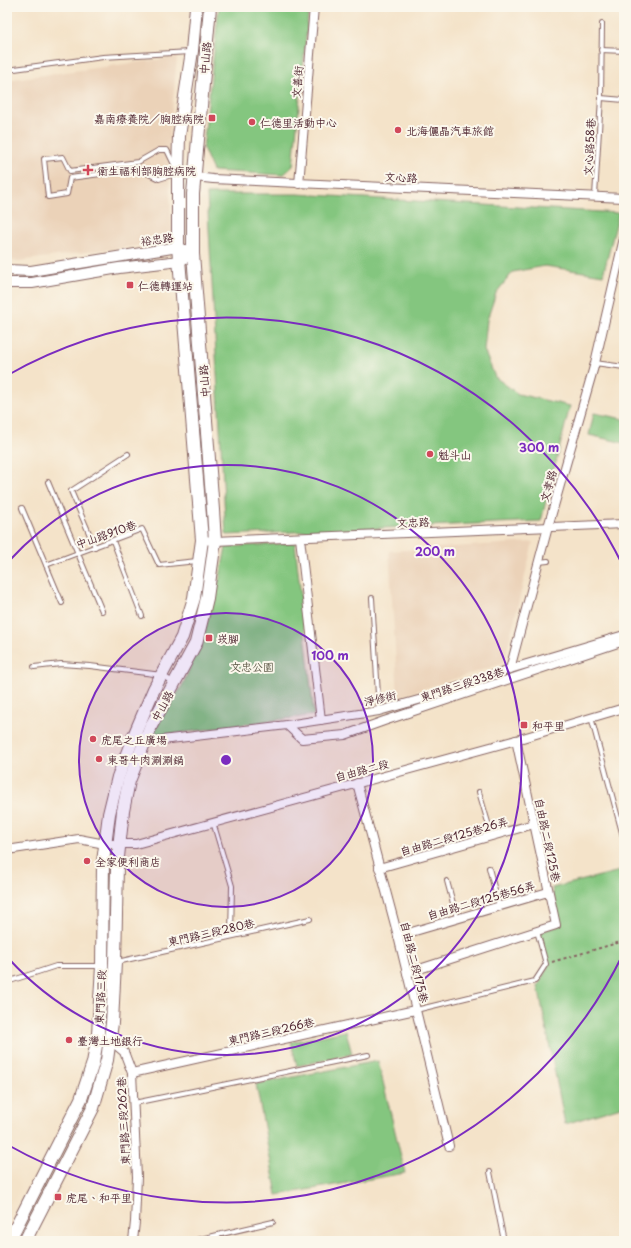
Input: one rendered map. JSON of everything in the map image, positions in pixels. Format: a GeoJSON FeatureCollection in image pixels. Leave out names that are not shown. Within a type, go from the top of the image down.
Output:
{"type":"FeatureCollection","features":[{"type":"Feature","properties":{"kind":"main road","name":"中山路"},"geometry":{"type":"LineString","coordinates":[[133,738],[154,689],[182,637],[194,598],[202,540],[178,247],[179,136],[192,51],[196,7]]}},
{"type":"Feature","properties":{"kind":"main road","name":"中山路"},"geometry":{"type":"LineString","coordinates":[[144,742],[151,726],[196,643],[207,598],[215,541],[193,254],[195,177],[210,7]]}},
{"type":"Feature","properties":{"kind":"main road","name":"東門路三段"},"geometry":{"type":"LineString","coordinates":[[9,1241],[81,1099],[93,1063],[98,1034],[102,966],[103,862],[105,844],[109,814],[118,777],[133,738]]}},
{"type":"Feature","properties":{"kind":"main road","name":"東門路三段"},"geometry":{"type":"LineString","coordinates":[[24,1241],[93,1108],[107,1060],[116,962],[117,866],[119,844],[123,811],[129,781],[144,742]]}},
{"type":"Feature","properties":{"kind":"street","name":"文善街"},"geometry":{"type":"LineString","coordinates":[[299,184],[314,7]]}},
{"type":"Feature","properties":{"kind":"street","name":"文心路"},"geometry":{"type":"LineString","coordinates":[[178,173],[213,180],[624,198]]}},
{"type":"Feature","properties":{"kind":"street","name":"文孝路"},"geometry":{"type":"LineString","coordinates":[[510,669],[595,363],[624,238]]}},
{"type":"Feature","properties":{"kind":"street","name":"裕忠路"},"geometry":{"type":"LineString","coordinates":[[7,270],[31,271],[178,247],[193,254]]}},
{"type":"Feature","properties":{"kind":"street"},"geometry":{"type":"LineString","coordinates":[[7,283],[32,283],[120,268],[180,261],[193,254]]}},
{"type":"Feature","properties":{"kind":"street"},"geometry":{"type":"LineString","coordinates":[[116,257],[120,268]]}},
{"type":"Feature","properties":{"kind":"street","name":"文忠路"},"geometry":{"type":"LineString","coordinates":[[202,540],[215,541],[300,538],[624,524]]}},
{"type":"Feature","properties":{"kind":"street"},"geometry":{"type":"LineString","coordinates":[[300,538],[321,720]]}},
{"type":"Feature","properties":{"kind":"street","name":"淨修街"},"geometry":{"type":"LineString","coordinates":[[133,738],[144,742],[287,725],[380,711],[429,697],[510,669],[624,635]]}},
{"type":"Feature","properties":{"kind":"street","name":"東門路三段338巷"},"geometry":{"type":"LineString","coordinates":[[287,725],[302,739],[345,735],[624,642]]}},
{"type":"Feature","properties":{"kind":"street","name":"自由路二段"},"geometry":{"type":"LineString","coordinates":[[7,850],[79,839],[105,844],[136,844],[516,740],[624,708]]}},
{"type":"Feature","properties":{"kind":"street","name":"自由路二段125巷"},"geometry":{"type":"LineString","coordinates":[[516,740],[556,925],[537,931]]}},
{"type":"Feature","properties":{"kind":"street","name":"自由路二段175巷"},"geometry":{"type":"LineString","coordinates":[[357,783],[398,936],[449,1146]]}},
{"type":"Feature","properties":{"kind":"street","name":"自由路二段125巷26弄"},"geometry":{"type":"LineString","coordinates":[[379,868],[534,824]]}},
{"type":"Feature","properties":{"kind":"street","name":"自由路二段125巷56弄"},"geometry":{"type":"LineString","coordinates":[[398,936],[548,892]]}},
{"type":"Feature","properties":{"kind":"street"},"geometry":{"type":"LineString","coordinates":[[407,973],[537,931]]}},
{"type":"Feature","properties":{"kind":"street","name":"東門路三段266巷"},"geometry":{"type":"LineString","coordinates":[[132,1073],[415,1010]]}},
{"type":"Feature","properties":{"kind":"street","name":"東門路三段262巷"},"geometry":{"type":"LineString","coordinates":[[98,1034],[110,1039],[124,1052],[132,1073],[137,1177],[136,1222],[133,1241]]}},
{"type":"Feature","properties":{"kind":"lane","name":"文心路58巷"},"geometry":{"type":"LineString","coordinates":[[595,196],[601,98],[602,24]]}},
{"type":"Feature","properties":{"kind":"lane"},"geometry":{"type":"LineString","coordinates":[[601,50],[624,51]]}},
{"type":"Feature","properties":{"kind":"lane"},"geometry":{"type":"LineString","coordinates":[[7,70],[103,57],[192,51]]}},
{"type":"Feature","properties":{"kind":"lane"},"geometry":{"type":"LineString","coordinates":[[601,98],[624,100]]}},
{"type":"Feature","properties":{"kind":"lane"},"geometry":{"type":"LineString","coordinates":[[159,150],[167,150],[178,173],[159,180],[139,169],[70,178],[68,194],[48,197],[44,159],[63,157],[70,171],[138,162],[159,150]]}},
{"type":"Feature","properties":{"kind":"lane"},"geometry":{"type":"LineString","coordinates":[[595,363],[624,367]]}},
{"type":"Feature","properties":{"kind":"lane"},"geometry":{"type":"LineString","coordinates":[[95,547],[71,491],[128,454]]}},
{"type":"Feature","properties":{"kind":"lane"},"geometry":{"type":"LineString","coordinates":[[48,482],[102,611]]}},
{"type":"Feature","properties":{"kind":"lane"},"geometry":{"type":"LineString","coordinates":[[22,508],[62,603]]}},
{"type":"Feature","properties":{"kind":"lane","name":"中山路910巷"},"geometry":{"type":"LineString","coordinates":[[46,565],[142,529],[159,565],[199,561]]}},
{"type":"Feature","properties":{"kind":"lane"},"geometry":{"type":"LineString","coordinates":[[113,541],[142,616]]}},
{"type":"Feature","properties":{"kind":"lane"},"geometry":{"type":"LineString","coordinates":[[539,562],[548,561]]}},
{"type":"Feature","properties":{"kind":"lane"},"geometry":{"type":"LineString","coordinates":[[372,598],[380,711]]}},
{"type":"Feature","properties":{"kind":"lane"},"geometry":{"type":"LineString","coordinates":[[34,667],[61,664],[90,666],[162,676],[175,683]]}},
{"type":"Feature","properties":{"kind":"lane"},"geometry":{"type":"LineString","coordinates":[[591,717],[624,840]]}},
{"type":"Feature","properties":{"kind":"lane"},"geometry":{"type":"LineString","coordinates":[[479,792],[492,837]]}},
{"type":"Feature","properties":{"kind":"lane"},"geometry":{"type":"LineString","coordinates":[[214,822],[232,886],[231,936]]}},
{"type":"Feature","properties":{"kind":"lane"},"geometry":{"type":"LineString","coordinates":[[489,868],[499,906]]}},
{"type":"Feature","properties":{"kind":"lane"},"geometry":{"type":"LineString","coordinates":[[447,881],[457,918]]}},
{"type":"Feature","properties":{"kind":"lane","name":"東門路三段280巷"},"geometry":{"type":"LineString","coordinates":[[116,962],[310,919]]}},
{"type":"Feature","properties":{"kind":"lane"},"geometry":{"type":"LineString","coordinates":[[415,1010],[535,981],[546,964],[537,931]]}},
{"type":"Feature","properties":{"kind":"lane"},"geometry":{"type":"LineString","coordinates":[[7,982],[56,966],[102,966]]}},
{"type":"Feature","properties":{"kind":"lane"},"geometry":{"type":"LineString","coordinates":[[133,1103],[368,1055]]}},
{"type":"Feature","properties":{"kind":"lane"},"geometry":{"type":"LineString","coordinates":[[490,1172],[504,1241]]}},
{"type":"Feature","properties":{"kind":"lane"},"geometry":{"type":"LineString","coordinates":[[192,1241],[273,1222]]}},
{"type":"Feature","properties":{"kind":"lane"},"geometry":{"type":"LineString","coordinates":[[619,1241],[624,1239]]}},
{"type":"Feature","properties":{"kind":"path"},"geometry":{"type":"LineString","coordinates":[[546,964],[624,941]]}},
{"type":"Feature","properties":{"kind":"shaded area","name":"衛生福利部胸腔病院"},"geometry":{"type":"Polygon","coordinates":[[[177,57],[169,144],[173,241],[18,261],[7,260],[7,80],[177,57]]]}},
{"type":"Feature","properties":{"kind":"shaded area"},"geometry":{"type":"Polygon","coordinates":[[[533,542],[504,663],[398,697],[389,551],[533,542]]]}},
{"type":"Feature","properties":{"kind":"green space"},"geometry":{"type":"Polygon","coordinates":[[[219,7],[309,7],[293,166],[283,175],[213,171],[203,148],[219,7]]]}},
{"type":"Feature","properties":{"kind":"green space"},"geometry":{"type":"Polygon","coordinates":[[[207,194],[297,194],[619,213],[603,275],[545,266],[513,272],[496,293],[487,320],[484,350],[495,377],[518,394],[570,406],[541,521],[226,535],[207,194]]]}},
{"type":"Feature","properties":{"kind":"green space"},"geometry":{"type":"Polygon","coordinates":[[[594,413],[624,419],[624,443],[589,435],[594,413]]]}},
{"type":"Feature","properties":{"kind":"green space","name":"文忠公園"},"geometry":{"type":"Polygon","coordinates":[[[295,543],[314,715],[150,737],[183,684],[203,637],[220,577],[226,547],[295,543]]]}},
{"type":"Feature","properties":{"kind":"green space"},"geometry":{"type":"Polygon","coordinates":[[[624,870],[624,1106],[565,1124],[538,986],[548,966],[539,932],[559,926],[552,888],[624,870]]]}},
{"type":"Feature","properties":{"kind":"green space"},"geometry":{"type":"Polygon","coordinates":[[[346,1031],[352,1054],[297,1066],[291,1042],[346,1031]]]}},
{"type":"Feature","properties":{"kind":"green space"},"geometry":{"type":"Polygon","coordinates":[[[378,1061],[405,1173],[277,1195],[256,1084],[378,1061]]]}},
{"type":"Feature","properties":{"kind":"place","name":"嘉南療養院／胸腔病院"},"geometry":{"type":"Point","coordinates":[212,118]}},
{"type":"Feature","properties":{"kind":"place","name":"仁德里活動中心"},"geometry":{"type":"Point","coordinates":[252,122]}},
{"type":"Feature","properties":{"kind":"place","name":"北海儷晶汽車旅館"},"geometry":{"type":"Point","coordinates":[398,130]}},
{"type":"Feature","properties":{"kind":"place","name":"衛生福利部胸腔病院"},"geometry":{"type":"Point","coordinates":[88,170]}},
{"type":"Feature","properties":{"kind":"place","name":"仁德轉運站"},"geometry":{"type":"Point","coordinates":[130,285]}},
{"type":"Feature","properties":{"kind":"place","name":"魁斗山"},"geometry":{"type":"Point","coordinates":[430,454]}},
{"type":"Feature","properties":{"kind":"place","name":"崁腳"},"geometry":{"type":"Point","coordinates":[209,638]}},
{"type":"Feature","properties":{"kind":"place","name":"和平里"},"geometry":{"type":"Point","coordinates":[524,725]}},
{"type":"Feature","properties":{"kind":"place","name":"虎尾之丘廣場"},"geometry":{"type":"Point","coordinates":[93,739]}},
{"type":"Feature","properties":{"kind":"place","name":"東哥牛肉涮涮鍋"},"geometry":{"type":"Point","coordinates":[99,759]}},
{"type":"Feature","properties":{"kind":"place","name":"全家便利商店"},"geometry":{"type":"Point","coordinates":[87,861]}},
{"type":"Feature","properties":{"kind":"place","name":"臺灣土地銀行"},"geometry":{"type":"Point","coordinates":[69,1040]}},
{"type":"Feature","properties":{"kind":"place","name":"虎尾、和平里"},"geometry":{"type":"Point","coordinates":[58,1197]}}]}
